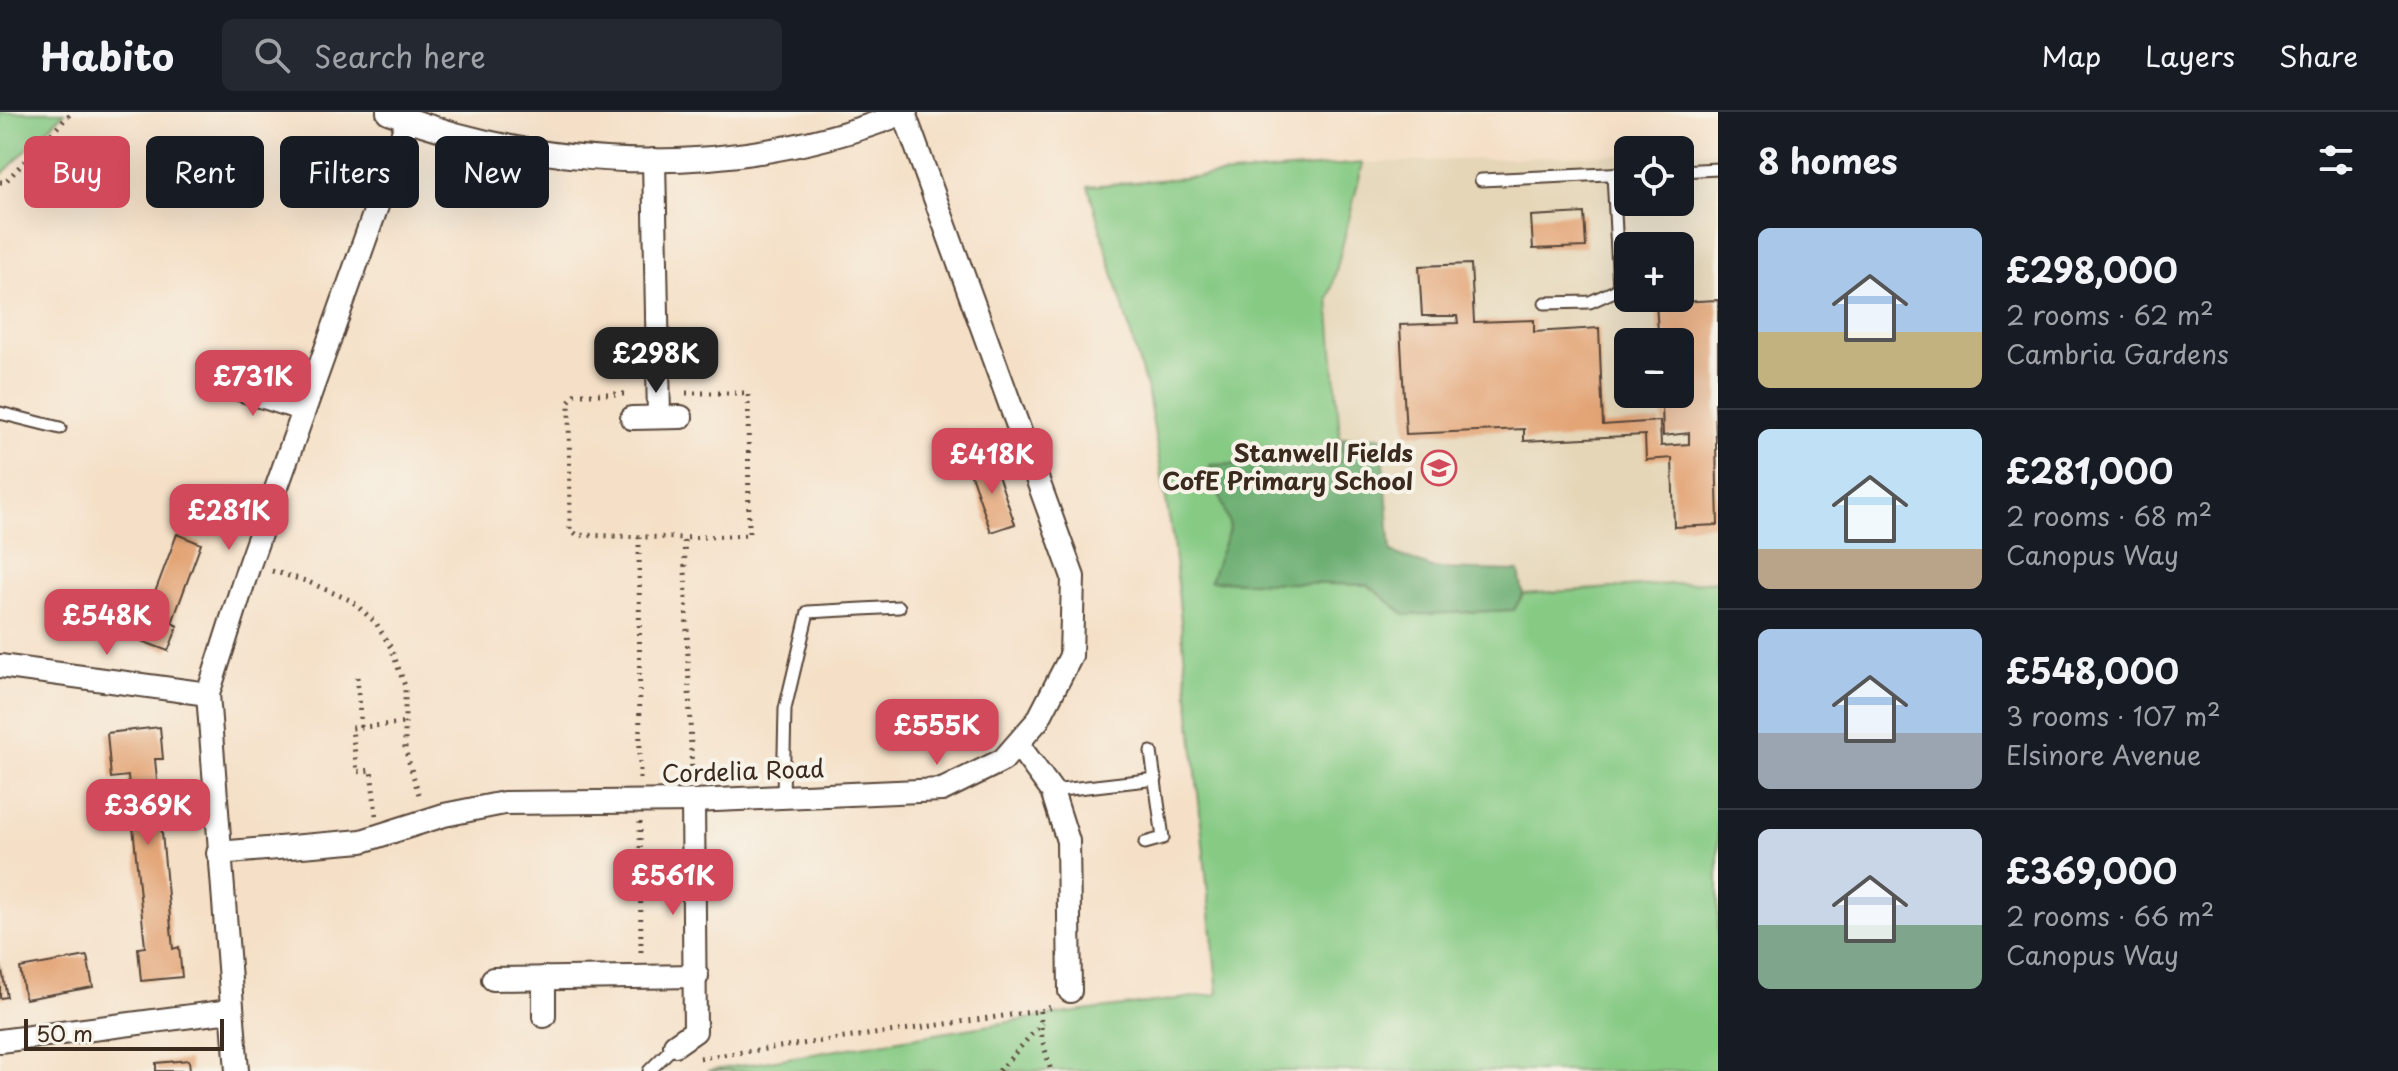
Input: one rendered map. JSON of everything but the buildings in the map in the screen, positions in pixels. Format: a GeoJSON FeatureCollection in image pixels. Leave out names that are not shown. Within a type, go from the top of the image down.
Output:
{"type":"FeatureCollection","features":[{"type":"Feature","properties":{"kind":"street"},"geometry":{"type":"LineString","coordinates":[[237,1071],[208,694],[249,565],[304,410],[398,116],[448,121],[539,152],[654,160],[757,154],[866,119],[905,112]]}},
{"type":"Feature","properties":{"kind":"street","name":"Cordelia Road"},"geometry":{"type":"LineString","coordinates":[[218,853],[362,841],[504,803],[693,801],[942,790],[1003,760],[1019,746],[1038,720],[1071,656],[1073,577],[905,112]]}},
{"type":"Feature","properties":{"kind":"street"},"geometry":{"type":"LineString","coordinates":[[632,418],[670,417],[659,394],[654,160]]}},
{"type":"Feature","properties":{"kind":"street"},"geometry":{"type":"LineString","coordinates":[[217,382],[304,410]]}},
{"type":"Feature","properties":{"kind":"street"},"geometry":{"type":"LineString","coordinates":[[0,666],[208,694]]}},
{"type":"Feature","properties":{"kind":"street"},"geometry":{"type":"LineString","coordinates":[[1019,746],[1052,791],[1068,841],[1070,991]]}},
{"type":"Feature","properties":{"kind":"street"},"geometry":{"type":"LineString","coordinates":[[675,1045],[695,1031],[697,976],[693,801]]}},
{"type":"Feature","properties":{"kind":"street"},"geometry":{"type":"LineString","coordinates":[[493,979],[697,976]]}},
{"type":"Feature","properties":{"kind":"street"},"geometry":{"type":"LineString","coordinates":[[544,978],[544,1016]]}},
{"type":"Feature","properties":{"kind":"street"},"geometry":{"type":"LineString","coordinates":[[0,1041],[230,1011]]}},
{"type":"Feature","properties":{"kind":"lane"},"geometry":{"type":"LineString","coordinates":[[1694,170],[1718,169]]}},
{"type":"Feature","properties":{"kind":"lane"},"geometry":{"type":"LineString","coordinates":[[1481,180],[1613,174],[1619,289],[1590,302],[1545,303]]}},
{"type":"Feature","properties":{"kind":"lane"},"geometry":{"type":"LineString","coordinates":[[0,413],[60,428]]}},
{"type":"Feature","properties":{"kind":"lane"},"geometry":{"type":"LineString","coordinates":[[783,797],[785,709],[808,612],[899,607]]}},
{"type":"Feature","properties":{"kind":"lane"},"geometry":{"type":"LineString","coordinates":[[1145,843],[1163,838],[1151,752]]}},
{"type":"Feature","properties":{"kind":"lane"},"geometry":{"type":"LineString","coordinates":[[1052,791],[1156,779]]}},
{"type":"Feature","properties":{"kind":"lane"},"geometry":{"type":"LineString","coordinates":[[649,1071],[675,1045]]}},
{"type":"Feature","properties":{"kind":"path"},"geometry":{"type":"LineString","coordinates":[[0,182],[5,182],[72,112]]}},
{"type":"Feature","properties":{"kind":"path"},"geometry":{"type":"LineString","coordinates":[[748,393],[749,535],[639,537],[577,535],[570,529],[569,401],[575,394],[748,393]]}},
{"type":"Feature","properties":{"kind":"path"},"geometry":{"type":"LineString","coordinates":[[639,537],[641,977]]}},
{"type":"Feature","properties":{"kind":"path"},"geometry":{"type":"LineString","coordinates":[[684,538],[693,801]]}},
{"type":"Feature","properties":{"kind":"path"},"geometry":{"type":"LineString","coordinates":[[249,565],[306,581],[352,601],[376,623],[391,648],[405,686],[405,749],[427,822]]}},
{"type":"Feature","properties":{"kind":"path"},"geometry":{"type":"LineString","coordinates":[[357,677],[361,727]]}},
{"type":"Feature","properties":{"kind":"path"},"geometry":{"type":"LineString","coordinates":[[378,836],[371,770],[357,772],[352,728],[405,723]]}},
{"type":"Feature","properties":{"kind":"path"},"geometry":{"type":"LineString","coordinates":[[675,1045],[671,1062],[1040,1011],[1053,1006],[1070,991]]}},
{"type":"Feature","properties":{"kind":"path"},"geometry":{"type":"LineString","coordinates":[[1040,1011],[1051,1071]]}},
{"type":"Feature","properties":{"kind":"path"},"geometry":{"type":"LineString","coordinates":[[999,1071],[1042,1023]]}},
{"type":"Feature","properties":{"kind":"shaded area","name":"Stanwell Fields CofE Primary School"},"geometry":{"type":"Polygon","coordinates":[[[1718,151],[1718,896],[1204,870],[1173,541],[1148,394],[1088,186],[1363,163],[1614,154],[1614,216],[1694,216],[1694,152],[1718,151]]]}},
{"type":"Feature","properties":{"kind":"green space"},"geometry":{"type":"Polygon","coordinates":[[[0,112],[65,112],[41,136],[24,136],[24,152],[0,176],[0,112]]]}},
{"type":"Feature","properties":{"kind":"green space"},"geometry":{"type":"Polygon","coordinates":[[[1363,163],[1329,299],[1342,461],[1211,465],[1230,527],[1211,581],[1368,585],[1406,615],[1514,610],[1523,594],[1718,581],[1718,1071],[707,1071],[1052,1015],[1218,994],[1173,541],[1148,394],[1088,186],[1363,163]]]}},
{"type":"Feature","properties":{"kind":"green space"},"geometry":{"type":"Polygon","coordinates":[[[1382,437],[1391,552],[1434,569],[1519,571],[1523,594],[1514,610],[1406,615],[1368,585],[1210,581],[1230,527],[1210,465],[1341,461],[1343,438],[1382,437]]]}},
{"type":"Feature","properties":{"kind":"place","name":"Stanwell Fields CofE Primary School"},"geometry":{"type":"Point","coordinates":[1439,468]}}]}
